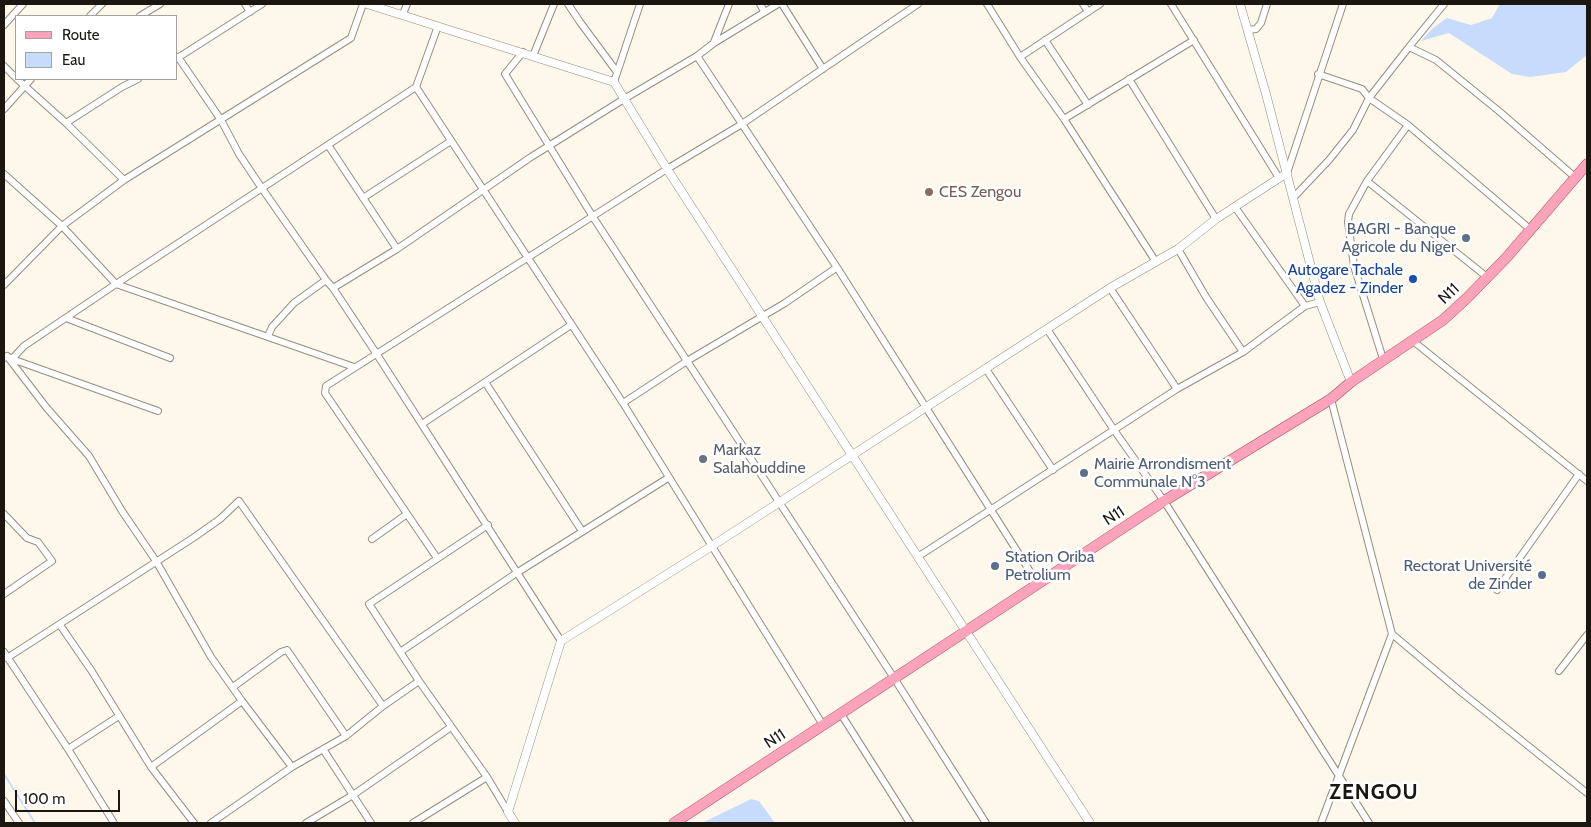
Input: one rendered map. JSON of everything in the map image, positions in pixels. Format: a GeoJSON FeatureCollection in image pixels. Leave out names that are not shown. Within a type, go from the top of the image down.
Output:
{"type":"FeatureCollection","features":[{"type":"Feature","properties":{"kind":"main road","name":"N11"},"geometry":{"type":"LineString","coordinates":[[674,823],[1164,501],[1331,399],[1383,359],[1443,320],[1467,298],[1531,230],[1587,164]]}},
{"type":"Feature","properties":{"kind":"street"},"geometry":{"type":"LineString","coordinates":[[4,26],[23,4]]}},
{"type":"Feature","properties":{"kind":"street"},"geometry":{"type":"LineString","coordinates":[[91,15],[102,4]]}},
{"type":"Feature","properties":{"kind":"street"},"geometry":{"type":"LineString","coordinates":[[142,15],[160,4]]}},
{"type":"Feature","properties":{"kind":"street"},"geometry":{"type":"LineString","coordinates":[[245,4],[250,12]]}},
{"type":"Feature","properties":{"kind":"street"},"geometry":{"type":"LineString","coordinates":[[178,57],[262,4]]}},
{"type":"Feature","properties":{"kind":"street"},"geometry":{"type":"LineString","coordinates":[[4,285],[62,226],[124,180],[351,38],[363,4]]}},
{"type":"Feature","properties":{"kind":"street"},"geometry":{"type":"LineString","coordinates":[[367,4],[614,82],[667,169],[764,316],[1090,823]]}},
{"type":"Feature","properties":{"kind":"street"},"geometry":{"type":"LineString","coordinates":[[403,14],[407,4]]}},
{"type":"Feature","properties":{"kind":"street"},"geometry":{"type":"LineString","coordinates":[[533,56],[554,4]]}},
{"type":"Feature","properties":{"kind":"street"},"geometry":{"type":"LineString","coordinates":[[568,4],[617,72]]}},
{"type":"Feature","properties":{"kind":"street"},"geometry":{"type":"LineString","coordinates":[[614,82],[640,4]]}},
{"type":"Feature","properties":{"kind":"street"},"geometry":{"type":"LineString","coordinates":[[714,43],[729,4]]}},
{"type":"Feature","properties":{"kind":"street"},"geometry":{"type":"LineString","coordinates":[[760,4],[764,11]]}},
{"type":"Feature","properties":{"kind":"street"},"geometry":{"type":"LineString","coordinates":[[333,288],[397,249],[550,146],[778,4]]}},
{"type":"Feature","properties":{"kind":"street"},"geometry":{"type":"LineString","coordinates":[[782,4],[823,69]]}},
{"type":"Feature","properties":{"kind":"street"},"geometry":{"type":"LineString","coordinates":[[437,558],[325,393],[326,386],[667,169],[742,124],[918,4]]}},
{"type":"Feature","properties":{"kind":"street"},"geometry":{"type":"LineString","coordinates":[[987,4],[1156,262]]}},
{"type":"Feature","properties":{"kind":"street"},"geometry":{"type":"LineString","coordinates":[[1083,4],[1088,12]]}},
{"type":"Feature","properties":{"kind":"street"},"geometry":{"type":"LineString","coordinates":[[1020,57],[1100,4]]}},
{"type":"Feature","properties":{"kind":"street"},"geometry":{"type":"LineString","coordinates":[[1171,4],[1279,178]]}},
{"type":"Feature","properties":{"kind":"street"},"geometry":{"type":"LineString","coordinates":[[1240,4],[1287,173],[1320,302],[1351,382]]}},
{"type":"Feature","properties":{"kind":"street"},"geometry":{"type":"LineString","coordinates":[[1247,30],[1256,29],[1261,23],[1267,4]]}},
{"type":"Feature","properties":{"kind":"street"},"geometry":{"type":"LineString","coordinates":[[508,812],[561,641],[712,546],[1047,328],[1110,288],[1178,249],[1216,219],[1287,173],[1318,74],[1343,4]]}},
{"type":"Feature","properties":{"kind":"street"},"geometry":{"type":"LineString","coordinates":[[1293,198],[1329,160],[1353,130],[1370,98],[1408,46],[1444,4]]}},
{"type":"Feature","properties":{"kind":"street"},"geometry":{"type":"LineString","coordinates":[[8,358],[261,187],[416,87],[438,26]]}},
{"type":"Feature","properties":{"kind":"street"},"geometry":{"type":"LineString","coordinates":[[1045,40],[1088,105]]}},
{"type":"Feature","properties":{"kind":"street"},"geometry":{"type":"LineString","coordinates":[[1064,119],[1194,40]]}},
{"type":"Feature","properties":{"kind":"street"},"geometry":{"type":"LineString","coordinates":[[1408,46],[1436,60],[1576,178]]}},
{"type":"Feature","properties":{"kind":"street"},"geometry":{"type":"LineString","coordinates":[[523,52],[505,74],[593,217],[894,678],[986,823]]}},
{"type":"Feature","properties":{"kind":"street"},"geometry":{"type":"LineString","coordinates":[[697,56],[836,268],[1038,584]]}},
{"type":"Feature","properties":{"kind":"street"},"geometry":{"type":"LineString","coordinates":[[178,59],[221,120],[239,154],[261,187],[333,288],[376,353],[561,641]]}},
{"type":"Feature","properties":{"kind":"street"},"geometry":{"type":"LineString","coordinates":[[4,66],[15,76]]}},
{"type":"Feature","properties":{"kind":"street"},"geometry":{"type":"LineString","coordinates":[[1318,74],[1362,89],[1370,98],[1408,125],[1531,230]]}},
{"type":"Feature","properties":{"kind":"street"},"geometry":{"type":"LineString","coordinates":[[1129,79],[1216,219]]}},
{"type":"Feature","properties":{"kind":"street"},"geometry":{"type":"LineString","coordinates":[[19,80],[124,180]]}},
{"type":"Feature","properties":{"kind":"street"},"geometry":{"type":"LineString","coordinates":[[4,109],[30,80]]}},
{"type":"Feature","properties":{"kind":"street"},"geometry":{"type":"LineString","coordinates":[[66,123],[136,80]]}},
{"type":"Feature","properties":{"kind":"street"},"geometry":{"type":"LineString","coordinates":[[416,87],[623,403],[823,725]]}},
{"type":"Feature","properties":{"kind":"street"},"geometry":{"type":"LineString","coordinates":[[1383,359],[1354,266],[1348,222],[1349,214],[1367,181],[1408,125]]}},
{"type":"Feature","properties":{"kind":"street"},"geometry":{"type":"LineString","coordinates":[[363,198],[451,141]]}},
{"type":"Feature","properties":{"kind":"street"},"geometry":{"type":"LineString","coordinates":[[328,145],[397,249]]}},
{"type":"Feature","properties":{"kind":"street"},"geometry":{"type":"LineString","coordinates":[[4,174],[62,226],[116,284],[354,367]]}},
{"type":"Feature","properties":{"kind":"street"},"geometry":{"type":"LineString","coordinates":[[1367,181],[1487,277]]}},
{"type":"Feature","properties":{"kind":"street"},"geometry":{"type":"LineString","coordinates":[[1235,207],[1304,306]]}},
{"type":"Feature","properties":{"kind":"street"},"geometry":{"type":"LineString","coordinates":[[1178,249],[1206,297],[1244,352]]}},
{"type":"Feature","properties":{"kind":"street"},"geometry":{"type":"LineString","coordinates":[[623,403],[687,361],[764,316],[836,268]]}},
{"type":"Feature","properties":{"kind":"street"},"geometry":{"type":"LineString","coordinates":[[268,336],[272,328],[294,304],[326,280]]}},
{"type":"Feature","properties":{"kind":"street"},"geometry":{"type":"LineString","coordinates":[[1110,288],[1177,389]]}},
{"type":"Feature","properties":{"kind":"street"},"geometry":{"type":"LineString","coordinates":[[919,556],[1177,389],[1244,352],[1304,306],[1320,302]]}},
{"type":"Feature","properties":{"kind":"street"},"geometry":{"type":"LineString","coordinates":[[66,318],[170,358]]}},
{"type":"Feature","properties":{"kind":"street"},"geometry":{"type":"LineString","coordinates":[[422,424],[571,325]]}},
{"type":"Feature","properties":{"kind":"street"},"geometry":{"type":"LineString","coordinates":[[1047,328],[1114,430],[1164,501],[1369,823]]}},
{"type":"Feature","properties":{"kind":"street"},"geometry":{"type":"LineString","coordinates":[[1413,341],[1587,481]]}},
{"type":"Feature","properties":{"kind":"street"},"geometry":{"type":"LineString","coordinates":[[8,358],[158,411]]}},
{"type":"Feature","properties":{"kind":"street"},"geometry":{"type":"LineString","coordinates":[[8,358],[46,407],[89,456],[122,511],[156,561],[211,657],[292,767]]}},
{"type":"Feature","properties":{"kind":"street"},"geometry":{"type":"LineString","coordinates":[[986,369],[1053,470]]}},
{"type":"Feature","properties":{"kind":"street"},"geometry":{"type":"LineString","coordinates":[[485,382],[582,531]]}},
{"type":"Feature","properties":{"kind":"street"},"geometry":{"type":"LineString","coordinates":[[1321,823],[1392,634],[1331,399]]}},
{"type":"Feature","properties":{"kind":"street"},"geometry":{"type":"LineString","coordinates":[[1497,590],[1579,474]]}},
{"type":"Feature","properties":{"kind":"street"},"geometry":{"type":"LineString","coordinates":[[400,652],[518,572],[668,478]]}},
{"type":"Feature","properties":{"kind":"street"},"geometry":{"type":"LineString","coordinates":[[114,823],[6,655],[60,625],[220,519],[239,502],[383,706]]}},
{"type":"Feature","properties":{"kind":"street"},"geometry":{"type":"LineString","coordinates":[[4,514],[27,538],[38,542],[52,561],[4,594]]}},
{"type":"Feature","properties":{"kind":"street"},"geometry":{"type":"LineString","coordinates":[[372,539],[407,514]]}},
{"type":"Feature","properties":{"kind":"street"},"geometry":{"type":"LineString","coordinates":[[488,525],[369,604],[418,681],[487,777],[515,823]]}},
{"type":"Feature","properties":{"kind":"street"},"geometry":{"type":"LineString","coordinates":[[60,625],[151,767],[194,823]]}},
{"type":"Feature","properties":{"kind":"street"},"geometry":{"type":"LineString","coordinates":[[1392,634],[1587,793]]}},
{"type":"Feature","properties":{"kind":"street"},"geometry":{"type":"LineString","coordinates":[[1559,671],[1587,635]]}},
{"type":"Feature","properties":{"kind":"street"},"geometry":{"type":"LineString","coordinates":[[233,687],[281,652],[287,650],[346,736]]}},
{"type":"Feature","properties":{"kind":"street"},"geometry":{"type":"LineString","coordinates":[[212,823],[292,767],[346,736],[418,681]]}},
{"type":"Feature","properties":{"kind":"street"},"geometry":{"type":"LineString","coordinates":[[151,767],[242,701]]}},
{"type":"Feature","properties":{"kind":"street"},"geometry":{"type":"LineString","coordinates":[[840,714],[910,823]]}},
{"type":"Feature","properties":{"kind":"street"},"geometry":{"type":"LineString","coordinates":[[68,750],[119,716]]}},
{"type":"Feature","properties":{"kind":"street"},"geometry":{"type":"LineString","coordinates":[[306,823],[353,795],[451,727]]}},
{"type":"Feature","properties":{"kind":"street"},"geometry":{"type":"LineString","coordinates":[[323,749],[372,823]]}},
{"type":"Feature","properties":{"kind":"street"},"geometry":{"type":"LineString","coordinates":[[413,823],[487,777]]}},
{"type":"Feature","properties":{"kind":"street"},"geometry":{"type":"LineString","coordinates":[[4,801],[19,823]]}},
{"type":"Feature","properties":{"kind":"water"},"geometry":{"type":"Polygon","coordinates":[[[1500,4],[1587,4],[1587,55],[1566,72],[1530,77],[1512,74],[1449,33],[1421,41],[1433,28],[1447,18],[1471,25],[1492,18],[1500,4]]]}},
{"type":"Feature","properties":{"kind":"water"},"geometry":{"type":"Polygon","coordinates":[[[751,799],[759,801],[775,823],[702,823],[751,799]]]}},
{"type":"Feature","properties":{"kind":"waterway"},"geometry":{"type":"LineString","coordinates":[[4,774],[35,823]]}},
{"type":"Feature","properties":{"kind":"place","name":"CES Zengou"},"geometry":{"type":"Point","coordinates":[929,192]}},
{"type":"Feature","properties":{"kind":"place","name":"BAGRI - Banque Agricole du Niger"},"geometry":{"type":"Point","coordinates":[1466,238]}},
{"type":"Feature","properties":{"kind":"place","name":"Autogare Tachale Agadez - Zinder"},"geometry":{"type":"Point","coordinates":[1413,279]}},
{"type":"Feature","properties":{"kind":"place","name":"Markaz Salahouddine"},"geometry":{"type":"Point","coordinates":[703,459]}},
{"type":"Feature","properties":{"kind":"place","name":"Mairie Arrondisment Communale N°3"},"geometry":{"type":"Point","coordinates":[1084,473]}},
{"type":"Feature","properties":{"kind":"place","name":"Station Oriba Petrolium"},"geometry":{"type":"Point","coordinates":[995,566]}},
{"type":"Feature","properties":{"kind":"place","name":"Rectorat Université de Zinder"},"geometry":{"type":"Point","coordinates":[1542,575]}},
{"type":"Feature","properties":{"kind":"district","name":"ZENGOU"},"geometry":{"type":"Point","coordinates":[1374,793]}}]}
